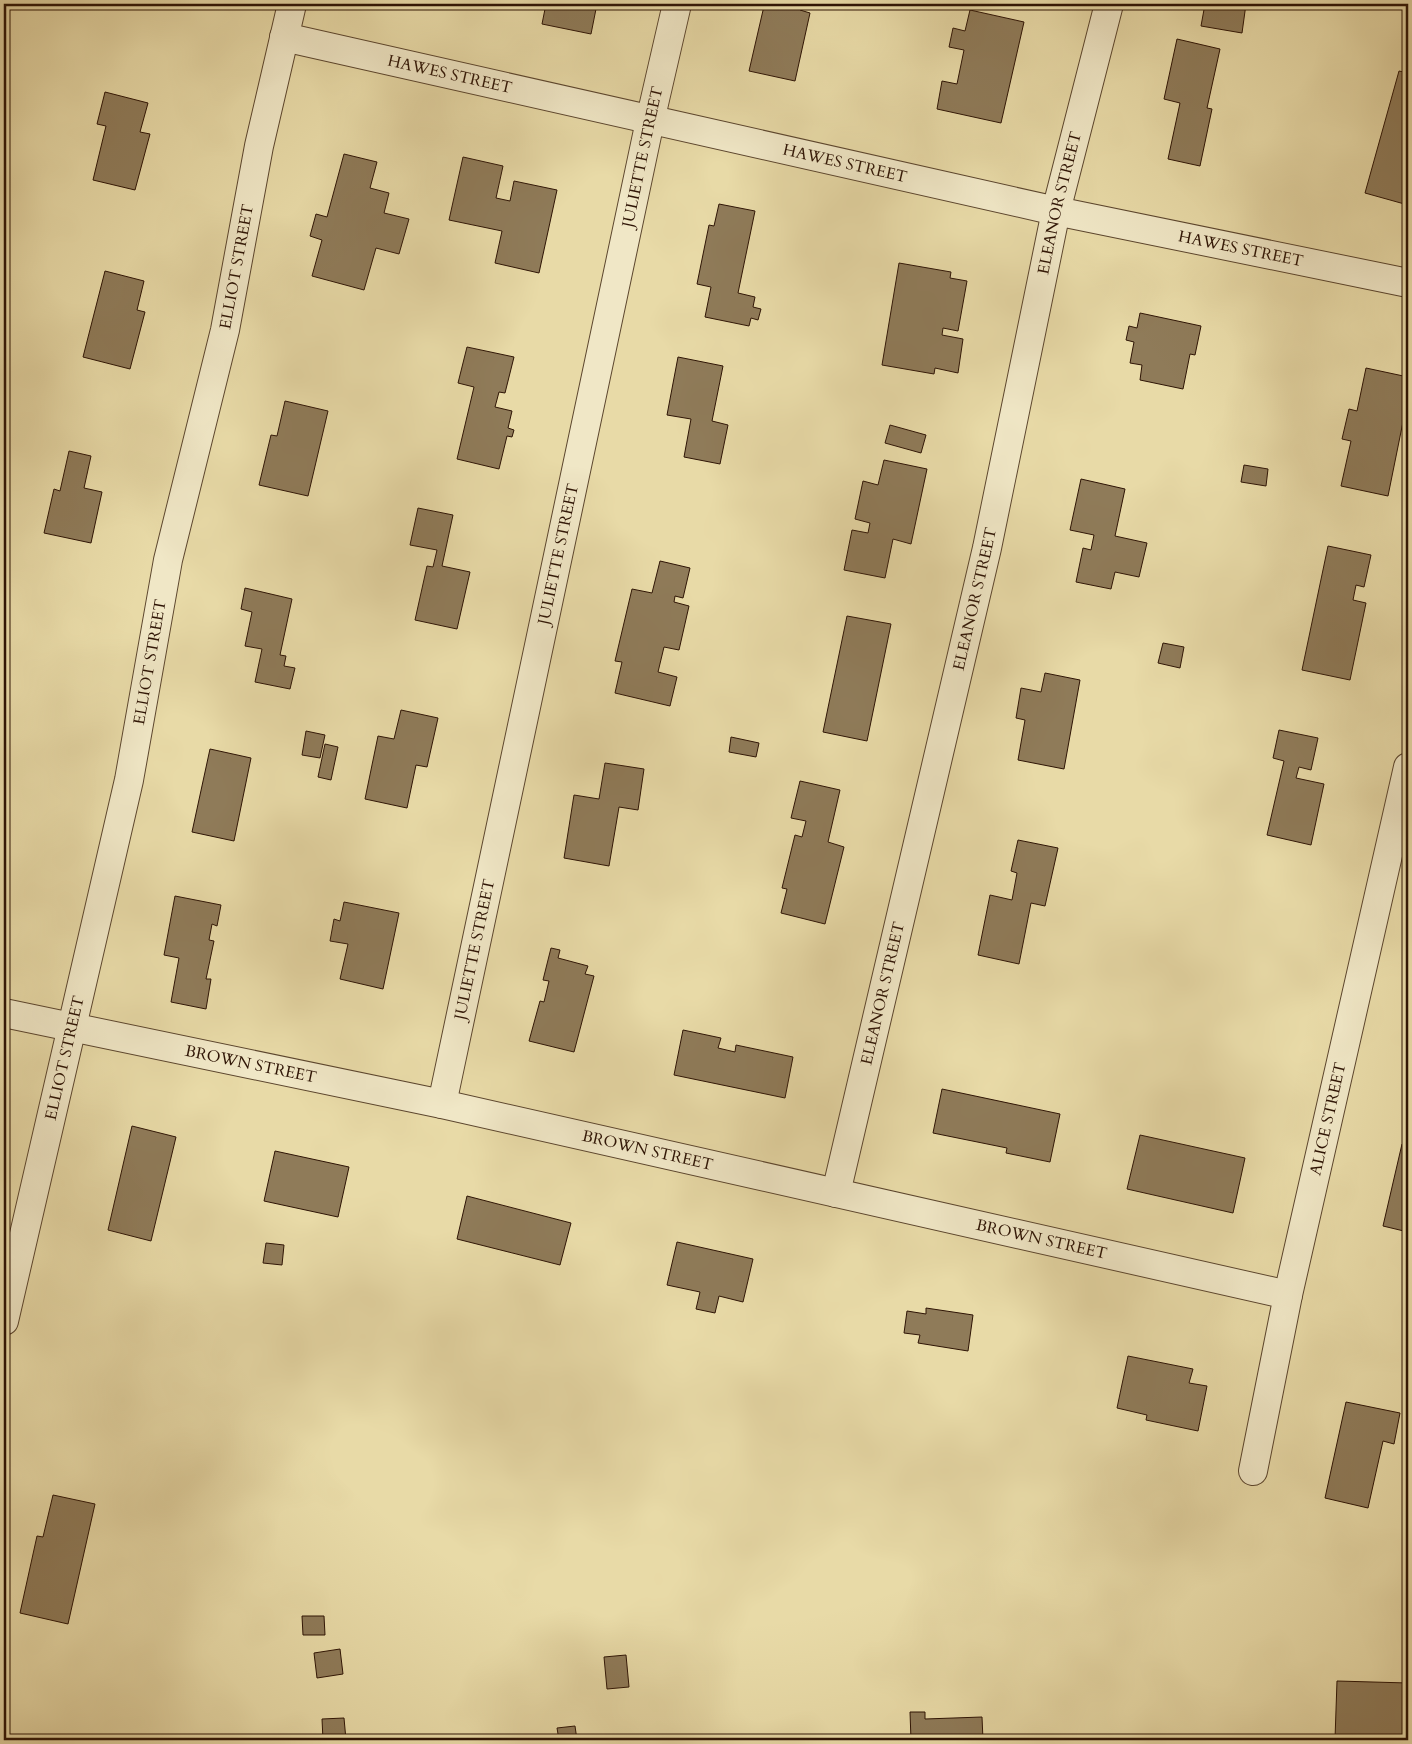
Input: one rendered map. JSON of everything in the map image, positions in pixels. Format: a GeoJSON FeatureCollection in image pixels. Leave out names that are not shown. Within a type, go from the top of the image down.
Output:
{"type":"FeatureCollection","features":[{"type":"Feature","properties":{"kind":"street","name":"ELLIOT STREET"},"geometry":{"type":"LineString","coordinates":[[4,1321],[70,1026],[129,780],[168,560],[225,330],[259,146],[292,4]]}},
{"type":"Feature","properties":{"kind":"street","name":"JULIETTE STREET"},"geometry":{"type":"LineString","coordinates":[[442,1104],[650,121],[677,4]]}},
{"type":"Feature","properties":{"kind":"street","name":"ELEANOR STREET"},"geometry":{"type":"LineString","coordinates":[[836,1193],[984,557],[1056,211],[1109,4]]}},
{"type":"Feature","properties":{"kind":"street","name":"HAWES STREET"},"geometry":{"type":"LineString","coordinates":[[284,37],[1056,211],[1408,283]]}},
{"type":"Feature","properties":{"kind":"street","name":"ALICE STREET"},"geometry":{"type":"LineString","coordinates":[[1253,1471],[1288,1294],[1408,767]]}},
{"type":"Feature","properties":{"kind":"street","name":"BROWN STREET"},"geometry":{"type":"LineString","coordinates":[[4,1013],[442,1104],[1288,1294]]}},
{"type":"Feature","properties":{"kind":"building"},"geometry":{"type":"Polygon","coordinates":[[[546,4],[597,4],[591,34],[542,24],[546,4]]]}},
{"type":"Feature","properties":{"kind":"building"},"geometry":{"type":"Polygon","coordinates":[[[757,4],[802,4],[800,10],[810,13],[795,81],[749,71],[764,6],[757,4]]]}},
{"type":"Feature","properties":{"kind":"building"},"geometry":{"type":"Polygon","coordinates":[[[1205,4],[1246,4],[1242,33],[1201,26],[1205,4]]]}},
{"type":"Feature","properties":{"kind":"building"},"geometry":{"type":"Polygon","coordinates":[[[970,10],[1024,22],[1001,123],[937,109],[942,81],[957,84],[964,50],[949,47],[953,28],[965,31],[970,10]]]}},
{"type":"Feature","properties":{"kind":"building"},"geometry":{"type":"Polygon","coordinates":[[[1177,39],[1220,49],[1207,108],[1212,109],[1200,166],[1168,159],[1180,103],[1164,99],[1177,39]]]}},
{"type":"Feature","properties":{"kind":"building"},"geometry":{"type":"Polygon","coordinates":[[[1399,71],[1408,73],[1408,205],[1365,193],[1399,71]]]}},
{"type":"Feature","properties":{"kind":"building"},"geometry":{"type":"Polygon","coordinates":[[[105,92],[148,103],[140,132],[150,134],[135,190],[93,180],[106,126],[97,124],[105,92]]]}},
{"type":"Feature","properties":{"kind":"building"},"geometry":{"type":"Polygon","coordinates":[[[344,154],[377,162],[370,188],[389,193],[384,213],[409,219],[399,254],[376,248],[364,290],[312,276],[322,240],[310,236],[316,214],[327,217],[344,154]]]}},
{"type":"Feature","properties":{"kind":"building"},"geometry":{"type":"Polygon","coordinates":[[[463,157],[503,166],[496,198],[510,201],[514,181],[557,190],[539,273],[495,263],[502,231],[449,220],[463,157]]]}},
{"type":"Feature","properties":{"kind":"building"},"geometry":{"type":"Polygon","coordinates":[[[719,204],[755,211],[738,293],[755,297],[753,307],[761,309],[758,320],[751,318],[749,326],[705,317],[711,287],[697,284],[709,225],[714,226],[719,204]]]}},
{"type":"Feature","properties":{"kind":"building"},"geometry":{"type":"Polygon","coordinates":[[[899,263],[951,272],[950,278],[967,281],[958,331],[943,328],[942,335],[963,339],[958,373],[935,368],[934,374],[882,365],[899,263]]]}},
{"type":"Feature","properties":{"kind":"building"},"geometry":{"type":"Polygon","coordinates":[[[105,271],[144,281],[137,310],[145,312],[130,369],[83,357],[105,271]]]}},
{"type":"Feature","properties":{"kind":"building"},"geometry":{"type":"Polygon","coordinates":[[[1140,313],[1201,326],[1195,355],[1190,354],[1183,389],[1140,380],[1142,365],[1130,363],[1134,342],[1126,340],[1129,326],[1137,328],[1140,313]]]}},
{"type":"Feature","properties":{"kind":"building"},"geometry":{"type":"Polygon","coordinates":[[[467,347],[514,357],[505,393],[499,392],[495,407],[512,411],[508,428],[514,430],[512,437],[507,436],[499,469],[457,459],[474,387],[458,383],[467,347]]]}},
{"type":"Feature","properties":{"kind":"building"},"geometry":{"type":"Polygon","coordinates":[[[678,357],[723,366],[712,421],[728,425],[720,464],[684,457],[691,419],[667,415],[678,357]]]}},
{"type":"Feature","properties":{"kind":"building"},"geometry":{"type":"Polygon","coordinates":[[[1366,368],[1408,377],[1408,397],[1388,496],[1341,486],[1351,441],[1342,439],[1349,409],[1357,411],[1366,368]]]}},
{"type":"Feature","properties":{"kind":"building"},"geometry":{"type":"Polygon","coordinates":[[[285,401],[328,411],[308,496],[259,485],[271,435],[277,436],[285,401]]]}},
{"type":"Feature","properties":{"kind":"building"},"geometry":{"type":"Polygon","coordinates":[[[890,425],[926,435],[921,453],[885,443],[890,425]]]}},
{"type":"Feature","properties":{"kind":"building"},"geometry":{"type":"Polygon","coordinates":[[[69,451],[91,456],[84,488],[102,492],[91,543],[44,533],[54,489],[60,491],[69,451]]]}},
{"type":"Feature","properties":{"kind":"building"},"geometry":{"type":"Polygon","coordinates":[[[884,460],[927,469],[911,544],[893,539],[885,578],[844,570],[852,530],[868,533],[870,523],[855,519],[863,481],[878,485],[884,460]]]}},
{"type":"Feature","properties":{"kind":"building"},"geometry":{"type":"Polygon","coordinates":[[[1244,465],[1268,469],[1266,486],[1241,482],[1244,465]]]}},
{"type":"Feature","properties":{"kind":"building"},"geometry":{"type":"Polygon","coordinates":[[[1081,479],[1125,489],[1115,536],[1147,543],[1139,577],[1115,572],[1111,589],[1076,582],[1083,548],[1091,550],[1094,535],[1070,530],[1081,479]]]}},
{"type":"Feature","properties":{"kind":"building"},"geometry":{"type":"Polygon","coordinates":[[[418,508],[453,515],[442,566],[470,572],[457,629],[415,620],[427,566],[433,567],[437,550],[410,545],[418,508]]]}},
{"type":"Feature","properties":{"kind":"building"},"geometry":{"type":"Polygon","coordinates":[[[1328,546],[1371,555],[1364,587],[1356,585],[1353,600],[1366,603],[1350,680],[1302,670],[1328,546]]]}},
{"type":"Feature","properties":{"kind":"building"},"geometry":{"type":"Polygon","coordinates":[[[660,561],[690,568],[683,598],[675,596],[674,602],[689,606],[679,650],[664,647],[658,672],[677,677],[670,706],[615,693],[622,662],[615,661],[632,589],[652,593],[660,561]]]}},
{"type":"Feature","properties":{"kind":"building"},"geometry":{"type":"Polygon","coordinates":[[[245,588],[292,599],[280,655],[286,656],[284,666],[295,668],[290,689],[255,682],[262,649],[245,646],[252,612],[241,609],[245,588]]]}},
{"type":"Feature","properties":{"kind":"building"},"geometry":{"type":"Polygon","coordinates":[[[847,616],[891,624],[867,741],[823,732],[847,616]]]}},
{"type":"Feature","properties":{"kind":"building"},"geometry":{"type":"Polygon","coordinates":[[[1163,643],[1184,647],[1180,668],[1158,663],[1163,643]]]}},
{"type":"Feature","properties":{"kind":"building"},"geometry":{"type":"Polygon","coordinates":[[[1045,673],[1080,680],[1064,769],[1018,760],[1025,720],[1016,718],[1021,688],[1041,692],[1045,673]]]}},
{"type":"Feature","properties":{"kind":"building"},"geometry":{"type":"Polygon","coordinates":[[[401,710],[438,718],[427,767],[416,765],[407,808],[365,799],[378,736],[394,739],[401,710]]]}},
{"type":"Feature","properties":{"kind":"building"},"geometry":{"type":"Polygon","coordinates":[[[1279,730],[1318,738],[1311,770],[1299,767],[1296,778],[1324,784],[1311,845],[1267,835],[1284,761],[1273,758],[1279,730]]]}},
{"type":"Feature","properties":{"kind":"building"},"geometry":{"type":"Polygon","coordinates":[[[306,731],[325,735],[320,758],[302,755],[306,731]]]}},
{"type":"Feature","properties":{"kind":"building"},"geometry":{"type":"Polygon","coordinates":[[[731,737],[759,743],[756,757],[729,752],[731,737]]]}},
{"type":"Feature","properties":{"kind":"building"},"geometry":{"type":"Polygon","coordinates":[[[325,744],[338,747],[331,780],[318,777],[325,744]]]}},
{"type":"Feature","properties":{"kind":"building"},"geometry":{"type":"Polygon","coordinates":[[[210,749],[251,758],[234,841],[192,832],[210,749]]]}},
{"type":"Feature","properties":{"kind":"building"},"geometry":{"type":"Polygon","coordinates":[[[605,763],[644,769],[638,810],[619,807],[609,866],[564,858],[574,795],[599,799],[605,763]]]}},
{"type":"Feature","properties":{"kind":"building"},"geometry":{"type":"Polygon","coordinates":[[[800,781],[840,790],[828,842],[844,847],[825,924],[781,913],[787,889],[782,888],[795,835],[802,837],[806,821],[791,818],[800,781]]]}},
{"type":"Feature","properties":{"kind":"building"},"geometry":{"type":"Polygon","coordinates":[[[1018,840],[1058,848],[1045,906],[1031,903],[1019,964],[978,955],[990,895],[1012,900],[1017,873],[1011,871],[1018,840]]]}},
{"type":"Feature","properties":{"kind":"building"},"geometry":{"type":"Polygon","coordinates":[[[175,896],[221,905],[217,926],[212,924],[209,940],[214,941],[206,979],[211,979],[206,1009],[171,1002],[179,958],[164,955],[175,896]]]}},
{"type":"Feature","properties":{"kind":"building"},"geometry":{"type":"Polygon","coordinates":[[[344,902],[399,913],[383,989],[340,979],[348,944],[330,941],[334,919],[340,921],[344,902]]]}},
{"type":"Feature","properties":{"kind":"building"},"geometry":{"type":"Polygon","coordinates":[[[551,948],[560,950],[558,958],[588,966],[585,974],[594,976],[574,1052],[529,1041],[540,1001],[544,1002],[549,981],[543,980],[551,948]]]}},
{"type":"Feature","properties":{"kind":"building"},"geometry":{"type":"Polygon","coordinates":[[[683,1030],[721,1038],[718,1048],[735,1052],[736,1045],[793,1057],[785,1098],[674,1075],[683,1030]]]}},
{"type":"Feature","properties":{"kind":"building"},"geometry":{"type":"Polygon","coordinates":[[[942,1089],[1060,1114],[1050,1162],[1006,1153],[1007,1148],[933,1133],[942,1089]]]}},
{"type":"Feature","properties":{"kind":"building"},"geometry":{"type":"Polygon","coordinates":[[[132,1126],[176,1137],[151,1241],[108,1230],[132,1126]]]}},
{"type":"Feature","properties":{"kind":"building"},"geometry":{"type":"Polygon","coordinates":[[[1140,1135],[1245,1158],[1233,1213],[1127,1189],[1140,1135]]]}},
{"type":"Feature","properties":{"kind":"building"},"geometry":{"type":"Polygon","coordinates":[[[1402,1144],[1408,1145],[1408,1232],[1383,1226],[1402,1144]]]}},
{"type":"Feature","properties":{"kind":"building"},"geometry":{"type":"Polygon","coordinates":[[[275,1151],[349,1167],[338,1217],[264,1201],[275,1151]]]}},
{"type":"Feature","properties":{"kind":"building"},"geometry":{"type":"Polygon","coordinates":[[[467,1196],[571,1223],[560,1265],[457,1239],[467,1196]]]}},
{"type":"Feature","properties":{"kind":"building"},"geometry":{"type":"Polygon","coordinates":[[[677,1242],[753,1259],[743,1302],[719,1296],[715,1313],[696,1309],[700,1292],[667,1285],[677,1242]]]}},
{"type":"Feature","properties":{"kind":"building"},"geometry":{"type":"Polygon","coordinates":[[[266,1243],[284,1245],[282,1265],[263,1263],[266,1243]]]}},
{"type":"Feature","properties":{"kind":"building"},"geometry":{"type":"Polygon","coordinates":[[[926,1308],[973,1315],[968,1351],[918,1343],[920,1335],[904,1333],[907,1311],[926,1314],[926,1308]]]}},
{"type":"Feature","properties":{"kind":"building"},"geometry":{"type":"Polygon","coordinates":[[[1128,1356],[1193,1369],[1189,1383],[1207,1386],[1198,1431],[1146,1420],[1147,1415],[1117,1408],[1128,1356]]]}},
{"type":"Feature","properties":{"kind":"building"},"geometry":{"type":"Polygon","coordinates":[[[1346,1402],[1400,1413],[1394,1444],[1383,1441],[1368,1508],[1325,1498],[1346,1402]]]}},
{"type":"Feature","properties":{"kind":"building"},"geometry":{"type":"Polygon","coordinates":[[[53,1495],[95,1504],[68,1624],[20,1613],[37,1536],[43,1537],[53,1495]]]}},
{"type":"Feature","properties":{"kind":"building"},"geometry":{"type":"Polygon","coordinates":[[[302,1616],[324,1616],[325,1635],[303,1635],[302,1616]]]}},
{"type":"Feature","properties":{"kind":"building"},"geometry":{"type":"Polygon","coordinates":[[[340,1649],[343,1674],[317,1678],[314,1653],[340,1649]]]}},
{"type":"Feature","properties":{"kind":"building"},"geometry":{"type":"Polygon","coordinates":[[[626,1655],[629,1687],[607,1689],[604,1657],[626,1655]]]}},
{"type":"Feature","properties":{"kind":"building"},"geometry":{"type":"Polygon","coordinates":[[[1337,1681],[1408,1683],[1408,1740],[1335,1739],[1337,1681]]]}},
{"type":"Feature","properties":{"kind":"building"},"geometry":{"type":"Polygon","coordinates":[[[910,1712],[925,1712],[925,1719],[982,1717],[983,1740],[911,1740],[910,1712]]]}},
{"type":"Feature","properties":{"kind":"building"},"geometry":{"type":"Polygon","coordinates":[[[344,1718],[346,1740],[323,1740],[322,1719],[344,1718]]]}},
{"type":"Feature","properties":{"kind":"building"},"geometry":{"type":"Polygon","coordinates":[[[575,1726],[577,1740],[559,1740],[557,1728],[575,1726]]]}}]}
